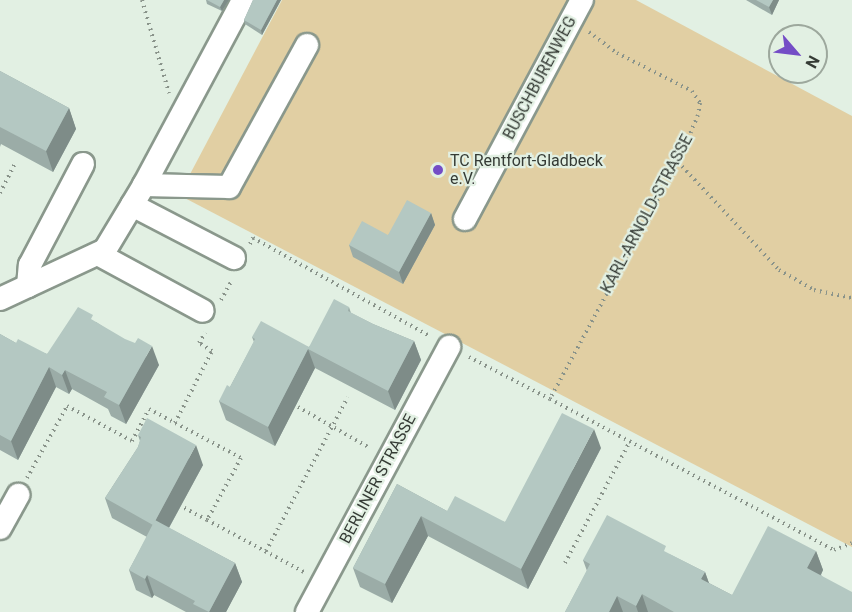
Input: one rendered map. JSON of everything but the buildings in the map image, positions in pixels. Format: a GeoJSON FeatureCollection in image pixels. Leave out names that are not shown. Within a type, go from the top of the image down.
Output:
{"type":"FeatureCollection","features":[{"type":"Feature","properties":{"kind":"street"},"geometry":{"type":"LineString","coordinates":[[0,299],[105,250],[144,185],[243,0]]}},
{"type":"Feature","properties":{"kind":"street","name":"BUSCHBURENWEG"},"geometry":{"type":"LineString","coordinates":[[465,219],[579,6]]}},
{"type":"Feature","properties":{"kind":"street"},"geometry":{"type":"LineString","coordinates":[[144,185],[229,187],[307,45]]}},
{"type":"Feature","properties":{"kind":"street"},"geometry":{"type":"LineString","coordinates":[[28,286],[30,265],[83,164]]}},
{"type":"Feature","properties":{"kind":"street"},"geometry":{"type":"LineString","coordinates":[[132,205],[234,258]]}},
{"type":"Feature","properties":{"kind":"street"},"geometry":{"type":"LineString","coordinates":[[98,254],[203,311]]}},
{"type":"Feature","properties":{"kind":"street","name":"BERLINER STRASSE"},"geometry":{"type":"LineString","coordinates":[[307,612],[449,346]]}},
{"type":"Feature","properties":{"kind":"street"},"geometry":{"type":"LineString","coordinates":[[0,528],[18,495]]}},
{"type":"Feature","properties":{"kind":"path"},"geometry":{"type":"LineString","coordinates":[[142,0],[177,122]]}},
{"type":"Feature","properties":{"kind":"path","name":"KARL-ARNOLD-STRASSE"},"geometry":{"type":"LineString","coordinates":[[550,399],[678,162],[698,115],[700,103],[692,91],[616,53],[595,39],[584,28],[579,6]]}},
{"type":"Feature","properties":{"kind":"path"},"geometry":{"type":"LineString","coordinates":[[0,193],[16,162]]}},
{"type":"Feature","properties":{"kind":"path"},"geometry":{"type":"LineString","coordinates":[[678,162],[743,235],[779,270],[814,290],[852,298]]}},
{"type":"Feature","properties":{"kind":"path"},"geometry":{"type":"LineString","coordinates":[[253,238],[629,443],[834,550],[852,543]]}},
{"type":"Feature","properties":{"kind":"path"},"geometry":{"type":"LineString","coordinates":[[266,551],[348,397]]}},
{"type":"Feature","properties":{"kind":"path"},"geometry":{"type":"LineString","coordinates":[[18,495],[67,406],[132,441],[149,409],[240,458],[207,520]]}},
{"type":"Feature","properties":{"kind":"path"},"geometry":{"type":"LineString","coordinates":[[298,407],[389,459]]}},
{"type":"Feature","properties":{"kind":"path"},"geometry":{"type":"LineString","coordinates":[[565,563],[629,443]]}},
{"type":"Feature","properties":{"kind":"path"},"geometry":{"type":"LineString","coordinates":[[183,507],[323,583]]}},
{"type":"Feature","properties":{"kind":"shaded area"},"geometry":{"type":"Polygon","coordinates":[[[282,0],[636,0],[768,71],[768,84],[792,84],[852,116],[852,547],[179,195],[282,0]]]}},
{"type":"Feature","properties":{"kind":"place","name":"TC Rentfort-Gladbeck e.V."},"geometry":{"type":"Point","coordinates":[438,170]}}]}
